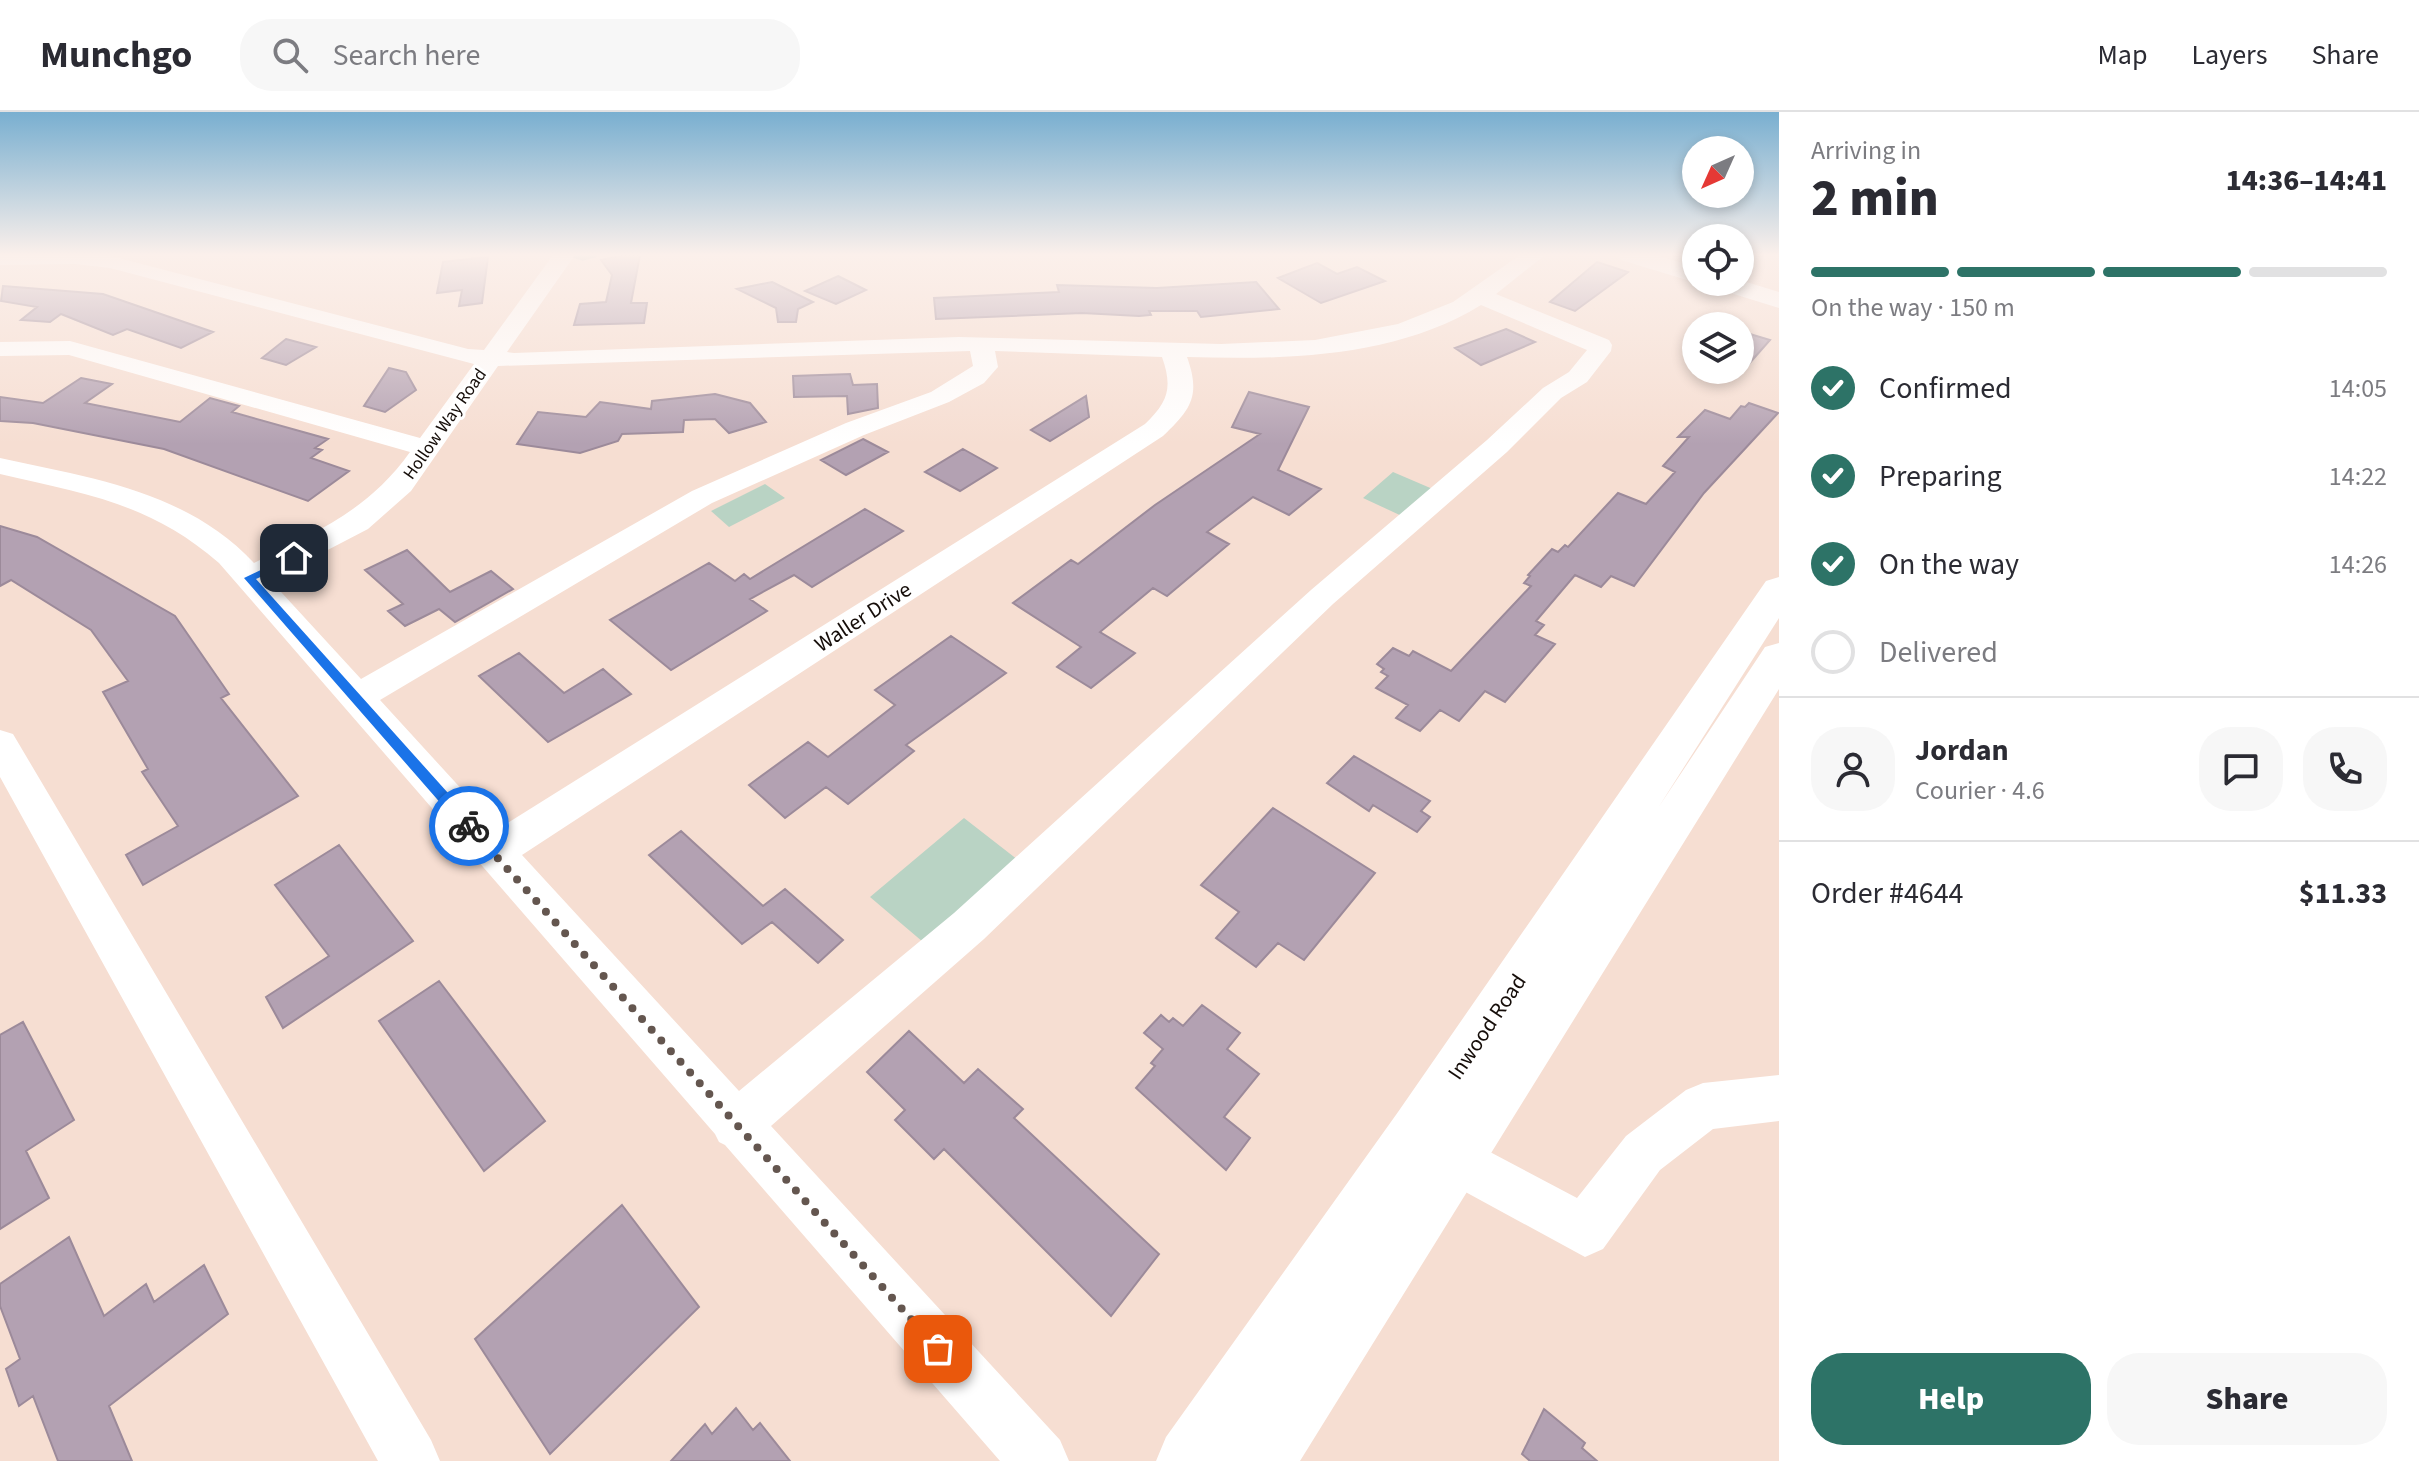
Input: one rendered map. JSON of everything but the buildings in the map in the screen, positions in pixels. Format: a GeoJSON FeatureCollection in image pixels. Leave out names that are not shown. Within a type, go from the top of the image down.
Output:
{"type":"FeatureCollection","features":[{"type":"Feature","properties":{"kind":"main road","name":"Inwood Road"},"geometry":{"type":"LineString","coordinates":[[1261,1461],[1437,1146],[1680,773],[1779,589]]}},
{"type":"Feature","properties":{"kind":"main road","name":"Inwood Road"},"geometry":{"type":"LineString","coordinates":[[1680,773],[1779,657]]}},
{"type":"Feature","properties":{"kind":"main road","name":"Inwood Road"},"geometry":{"type":"LineString","coordinates":[[1190,1461],[1437,1146]]}},
{"type":"Feature","properties":{"kind":"street"},"geometry":{"type":"LineString","coordinates":[[323,318],[467,356],[490,359],[981,344],[1280,349],[1360,340],[1437,318]]}},
{"type":"Feature","properties":{"kind":"street","name":"Hollow Way Road"},"geometry":{"type":"LineString","coordinates":[[249,578],[326,542],[357,523],[401,485],[519,318]]}},
{"type":"Feature","properties":{"kind":"street"},"geometry":{"type":"LineString","coordinates":[[736,1125],[969,926],[1322,597],[1497,446],[1552,393],[1578,377],[1599,351],[1600,345],[1534,318]]}},
{"type":"Feature","properties":{"kind":"street"},"geometry":{"type":"LineString","coordinates":[[356,698],[702,497],[855,429],[940,397],[975,378],[986,367],[981,344]]}},
{"type":"Feature","properties":{"kind":"street"},"geometry":{"type":"LineString","coordinates":[[0,349],[70,348],[429,449]]}},
{"type":"Feature","properties":{"kind":"street","name":"Waller Drive"},"geometry":{"type":"LineString","coordinates":[[493,853],[1154,430],[1181,399],[1183,381],[1172,349]]}},
{"type":"Feature","properties":{"kind":"street"},"geometry":{"type":"LineString","coordinates":[[0,466],[118,494],[171,514],[200,531],[249,578],[1039,1461]]}},
{"type":"Feature","properties":{"kind":"street"},"geometry":{"type":"LineString","coordinates":[[0,744],[410,1461]]}},
{"type":"Feature","properties":{"kind":"street"},"geometry":{"type":"LineString","coordinates":[[1437,1146],[1585,1231],[1643,1153],[1703,1107],[1779,1098]]}},
{"type":"Feature","properties":{"kind":"green space"},"geometry":{"type":"Polygon","coordinates":[[[1393,472],[1435,490],[1404,517],[1363,498],[1393,472]]]}},
{"type":"Feature","properties":{"kind":"green space"},"geometry":{"type":"Polygon","coordinates":[[[765,484],[785,498],[729,527],[711,511],[765,484]]]}},
{"type":"Feature","properties":{"kind":"green space"},"geometry":{"type":"Polygon","coordinates":[[[964,818],[1018,860],[923,942],[870,897],[964,818]]]}},
{"type":"Feature","properties":{"kind":"way so far"},"geometry":{"type":"LineString","coordinates":[[469,826],[938,1349]]}},
{"type":"Feature","properties":{"kind":"route"},"geometry":{"type":"LineString","coordinates":[[294,558],[249,578],[469,826]]}}]}
